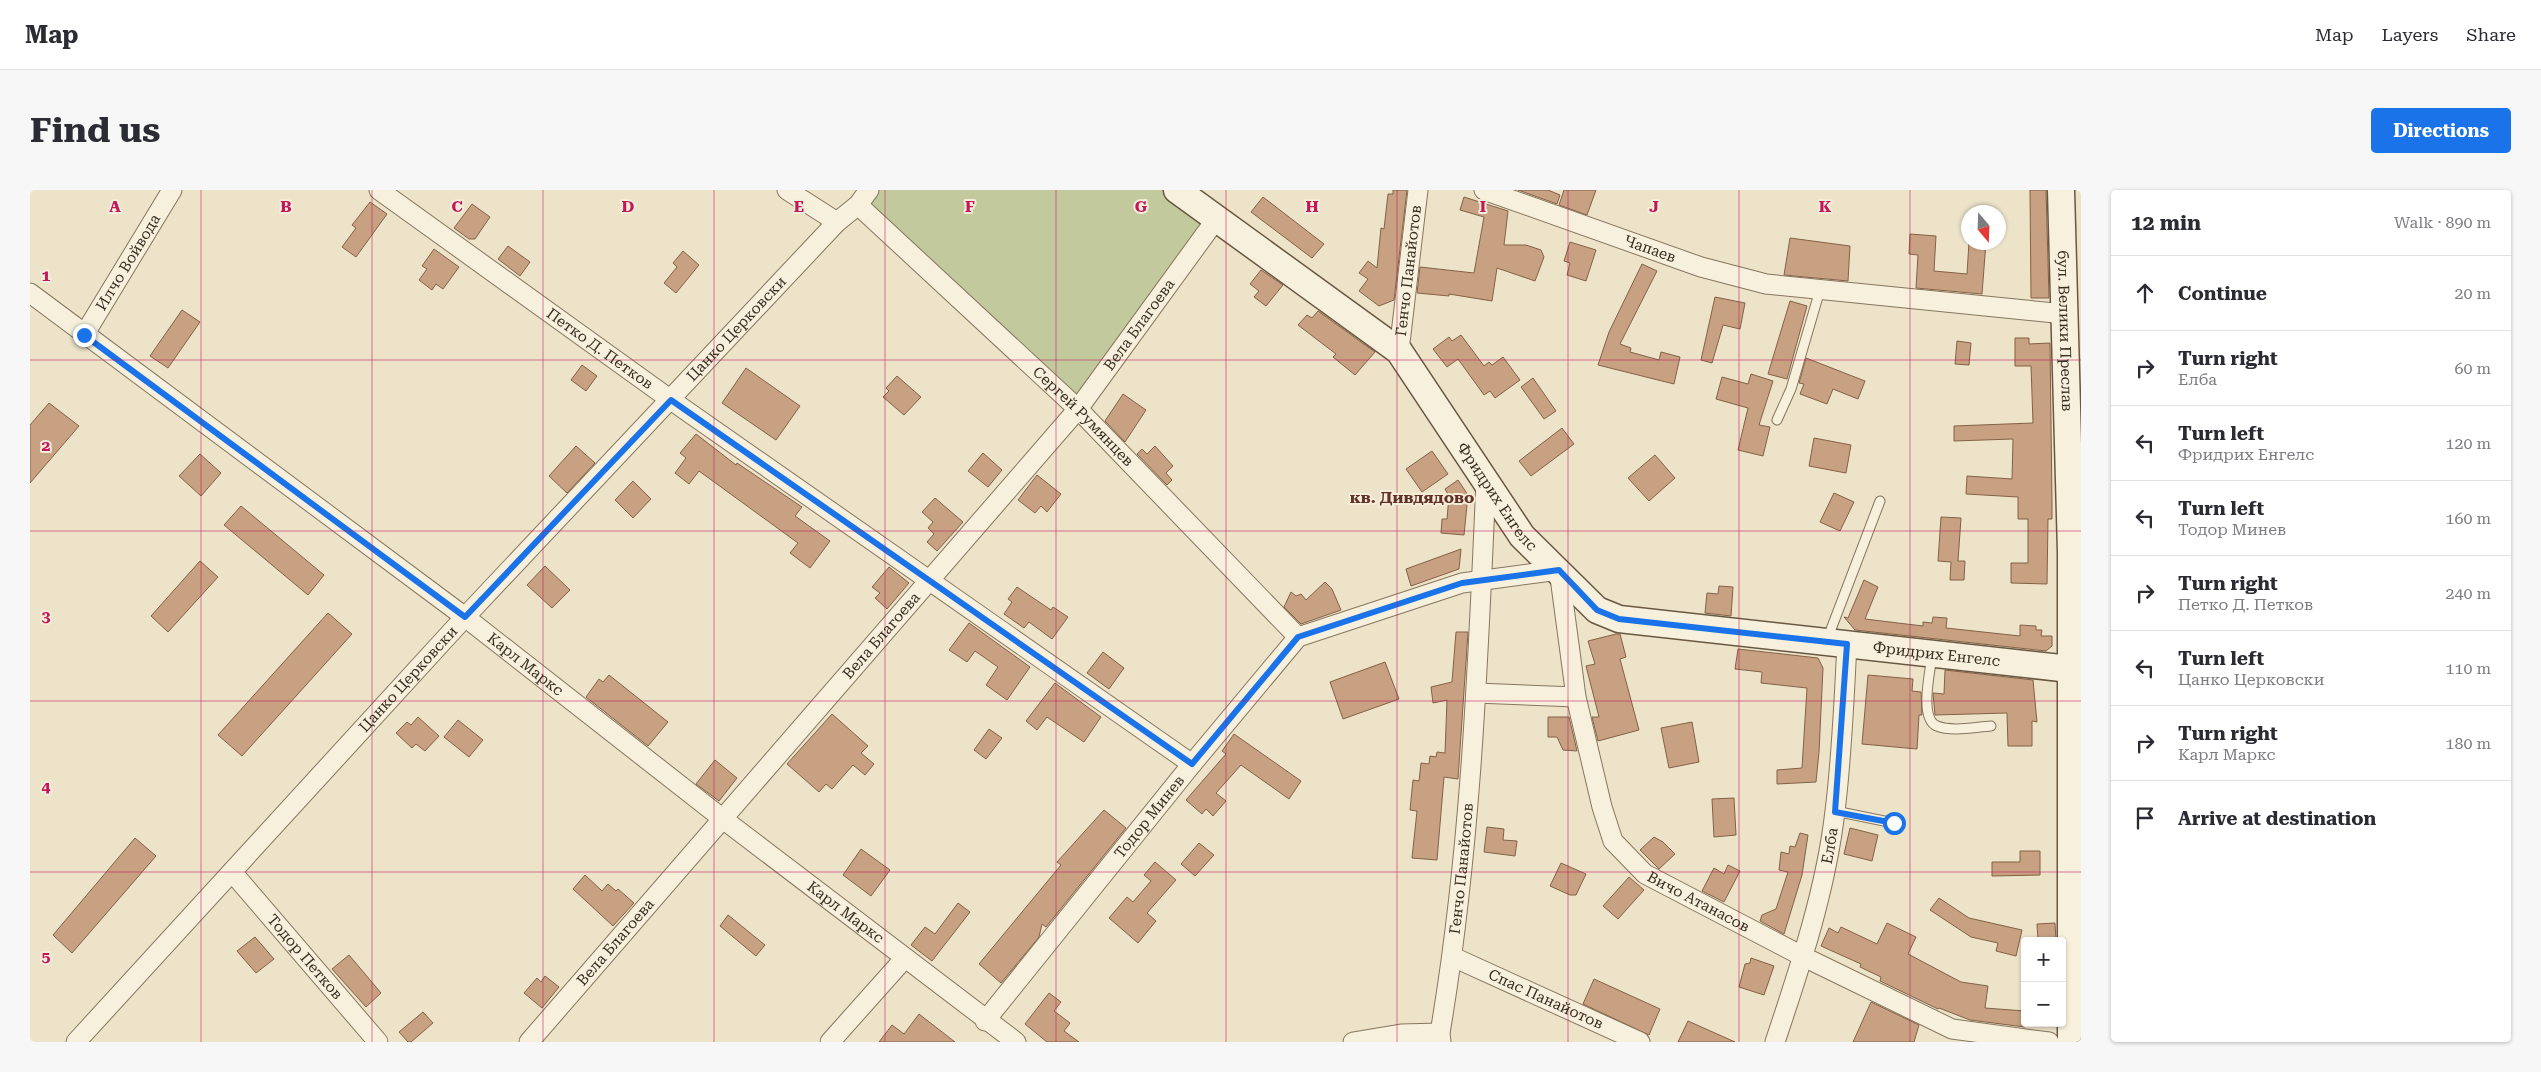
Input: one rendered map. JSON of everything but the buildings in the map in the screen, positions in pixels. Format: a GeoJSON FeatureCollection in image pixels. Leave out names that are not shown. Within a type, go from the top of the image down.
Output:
{"type":"FeatureCollection","features":[{"type":"Feature","properties":{"kind":"street","name":"Илчо Войвода"},"geometry":{"type":"LineString","coordinates":[[84,335],[172,190]]}},
{"type":"Feature","properties":{"kind":"street","name":"Петко Д. Петков"},"geometry":{"type":"LineString","coordinates":[[379,190],[671,400],[1192,764]]}},
{"type":"Feature","properties":{"kind":"street"},"geometry":{"type":"LineString","coordinates":[[788,190],[837,222]]}},
{"type":"Feature","properties":{"kind":"street","name":"Генчо Панайотов"},"geometry":{"type":"LineString","coordinates":[[1399,351],[1418,190]]}},
{"type":"Feature","properties":{"kind":"street","name":"Чапаев"},"geometry":{"type":"LineString","coordinates":[[1484,190],[1701,267],[1766,284],[2066,314]]}},
{"type":"Feature","properties":{"kind":"street","name":"бул. Велики Преслав"},"geometry":{"type":"LineString","coordinates":[[2061,190],[2076,553],[2070,669],[2076,905],[2071,1042]]}},
{"type":"Feature","properties":{"kind":"street","name":"Фридрих Енгелс"},"geometry":{"type":"LineString","coordinates":[[1178,191],[1218,218],[1399,351],[1522,536],[1559,570],[1597,610],[1619,619],[2070,669]]}},
{"type":"Feature","properties":{"kind":"street","name":"Цанко Церковски"},"geometry":{"type":"LineString","coordinates":[[76,1042],[465,617],[837,222],[863,197]]}},
{"type":"Feature","properties":{"kind":"street","name":"Сергей Румянцев"},"geometry":{"type":"LineString","coordinates":[[863,197],[1078,408],[1298,637]]}},
{"type":"Feature","properties":{"kind":"street","name":"Вела Благоева"},"geometry":{"type":"LineString","coordinates":[[529,1042],[724,820],[1078,408],[1218,218]]}},
{"type":"Feature","properties":{"kind":"street","name":"Карл Маркс"},"geometry":{"type":"LineString","coordinates":[[30,293],[465,617],[724,820],[1016,1042]]}},
{"type":"Feature","properties":{"kind":"street","name":"Генчо Панайотов"},"geometry":{"type":"LineString","coordinates":[[1441,1037],[1453,957],[1476,693],[1486,480]]}},
{"type":"Feature","properties":{"kind":"street"},"geometry":{"type":"LineString","coordinates":[[1298,637],[1481,578],[1559,570]]}},
{"type":"Feature","properties":{"kind":"street","name":"Вичо Атанасов"},"geometry":{"type":"LineString","coordinates":[[1559,570],[1576,697],[1602,807],[1613,841],[1644,874],[1952,1029],[2049,1042]]}},
{"type":"Feature","properties":{"kind":"street","name":"Тодор Минев"},"geometry":{"type":"LineString","coordinates":[[986,1021],[1192,764],[1298,637]]}},
{"type":"Feature","properties":{"kind":"street","name":"Елба"},"geometry":{"type":"LineString","coordinates":[[1775,1042],[1804,956],[1825,869],[1835,812],[1838,644]]}},
{"type":"Feature","properties":{"kind":"street"},"geometry":{"type":"LineString","coordinates":[[1476,693],[1576,697]]}},
{"type":"Feature","properties":{"kind":"street","name":"Тодор Петков"},"geometry":{"type":"LineString","coordinates":[[232,872],[378,1042]]}},
{"type":"Feature","properties":{"kind":"street","name":"Спас Панайотов"},"geometry":{"type":"LineString","coordinates":[[1453,957],[1640,1042]]}},
{"type":"Feature","properties":{"kind":"street"},"geometry":{"type":"LineString","coordinates":[[841,1038],[904,958]]}},
{"type":"Feature","properties":{"kind":"street"},"geometry":{"type":"LineString","coordinates":[[1353,1042],[1401,1034],[1441,1037]]}},
{"type":"Feature","properties":{"kind":"lane"},"geometry":{"type":"LineString","coordinates":[[1777,420],[1791,389],[1820,290]]}},
{"type":"Feature","properties":{"kind":"lane","name":"Елба"},"geometry":{"type":"LineString","coordinates":[[1838,644],[1830,632],[1880,501]]}},
{"type":"Feature","properties":{"kind":"lane"},"geometry":{"type":"LineString","coordinates":[[1932,654],[1926,706],[1929,718],[1935,726],[1947,728],[1991,726]]}},
{"type":"Feature","properties":{"kind":"lane"},"geometry":{"type":"LineString","coordinates":[[1835,812],[1894,823]]}},
{"type":"Feature","properties":{"kind":"green space"},"geometry":{"type":"Polygon","coordinates":[[[867,190],[1177,190],[1217,218],[1078,409],[858,205],[867,190]]]}},
{"type":"Feature","properties":{"kind":"district","name":"кв. Дивдядово"},"geometry":{"type":"Point","coordinates":[1412,497]}},
{"type":"Feature","properties":{"kind":"route"},"geometry":{"type":"LineString","coordinates":[[84,335],[465,617],[671,400],[1192,764],[1298,637],[1481,578],[1559,570],[1597,610],[1619,619],[1847,644],[1835,812],[1894,823]]}}]}
